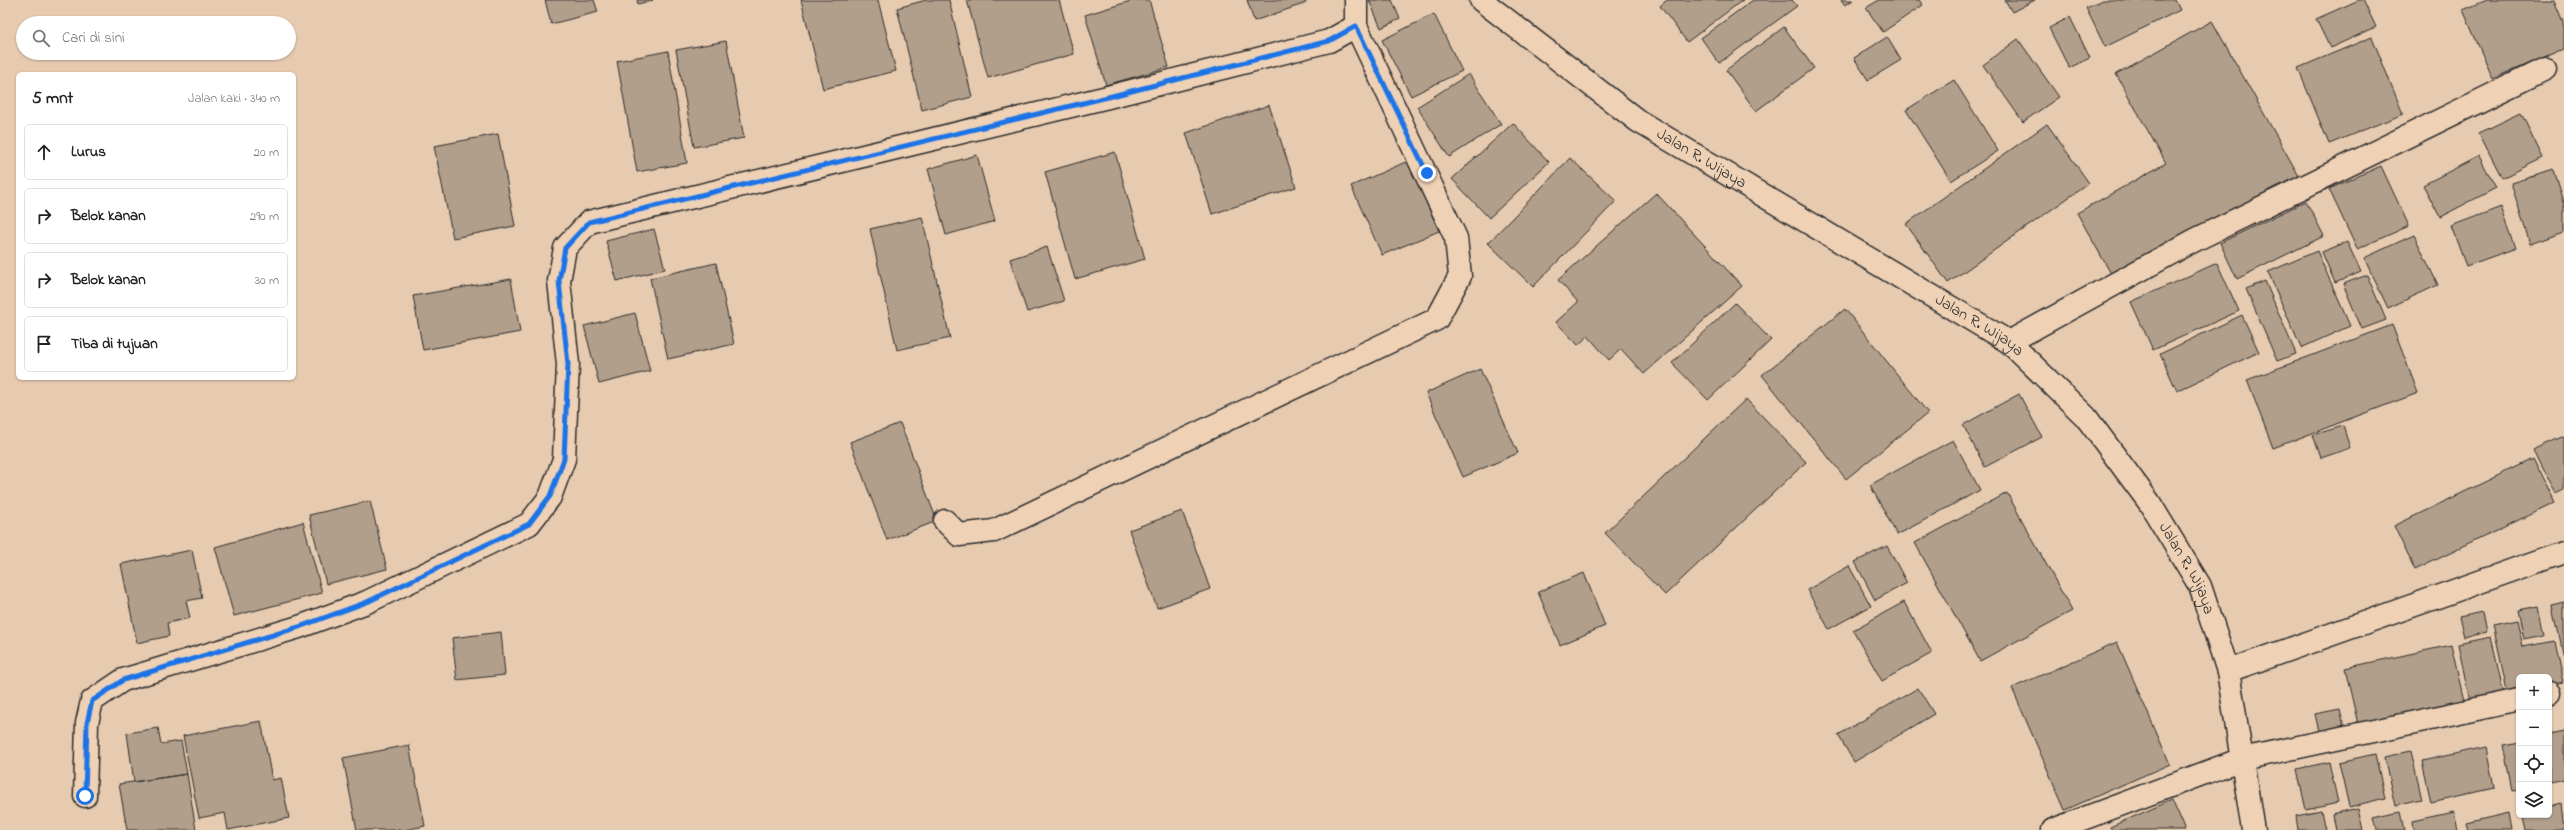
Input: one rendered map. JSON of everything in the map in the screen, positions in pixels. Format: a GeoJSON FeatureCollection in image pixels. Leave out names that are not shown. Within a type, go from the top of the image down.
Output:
{"type":"FeatureCollection","features":[{"type":"Feature","properties":{"kind":"street"},"geometry":{"type":"LineString","coordinates":[[945,521],[960,535],[994,531],[1437,319],[1460,276],[1456,238],[1356,26],[1356,0]]}},
{"type":"Feature","properties":{"kind":"street","name":"Jalan R. Wijaya"},"geometry":{"type":"LineString","coordinates":[[1481,0],[1638,121],[2009,342],[2086,417],[2149,502],[2200,586],[2228,671],[2253,830]]}},
{"type":"Feature","properties":{"kind":"street"},"geometry":{"type":"LineString","coordinates":[[85,796],[87,723],[92,701],[123,680],[299,627],[367,602],[529,524],[550,496],[564,459],[568,364],[559,281],[565,248],[589,222],[1108,97],[1329,41],[1356,26]]}},
{"type":"Feature","properties":{"kind":"street"},"geometry":{"type":"LineString","coordinates":[[2009,342],[2195,240],[2545,70]]}},
{"type":"Feature","properties":{"kind":"street"},"geometry":{"type":"LineString","coordinates":[[2228,671],[2564,552]]}},
{"type":"Feature","properties":{"kind":"street"},"geometry":{"type":"LineString","coordinates":[[2053,830],[2242,759],[2516,701]]}},
{"type":"Feature","properties":{"kind":"building"},"geometry":{"type":"Polygon","coordinates":[[[545,0],[594,0],[598,12],[551,24],[545,0]]]}},
{"type":"Feature","properties":{"kind":"building"},"geometry":{"type":"Polygon","coordinates":[[[637,0],[653,0],[638,4],[637,0]]]}},
{"type":"Feature","properties":{"kind":"building"},"geometry":{"type":"Polygon","coordinates":[[[801,0],[878,0],[896,71],[823,89],[801,0]]]}},
{"type":"Feature","properties":{"kind":"building"},"geometry":{"type":"Polygon","coordinates":[[[926,0],[949,0],[972,97],[922,110],[897,8],[926,0]]]}},
{"type":"Feature","properties":{"kind":"building"},"geometry":{"type":"Polygon","coordinates":[[[967,0],[1059,0],[1074,54],[988,78],[967,0]]]}},
{"type":"Feature","properties":{"kind":"building"},"geometry":{"type":"Polygon","coordinates":[[[1134,0],[1149,0],[1169,67],[1106,85],[1085,15],[1134,0]]]}},
{"type":"Feature","properties":{"kind":"building"},"geometry":{"type":"Polygon","coordinates":[[[1247,0],[1305,0],[1306,3],[1254,21],[1247,0]]]}},
{"type":"Feature","properties":{"kind":"building"},"geometry":{"type":"Polygon","coordinates":[[[1369,0],[1392,0],[1400,19],[1381,28],[1369,0]]]}},
{"type":"Feature","properties":{"kind":"building"},"geometry":{"type":"Polygon","coordinates":[[[1667,0],[1743,0],[1687,42],[1660,6],[1667,0]]]}},
{"type":"Feature","properties":{"kind":"building"},"geometry":{"type":"Polygon","coordinates":[[[1753,0],[1792,0],[1797,6],[1719,63],[1701,38],[1753,0]]]}},
{"type":"Feature","properties":{"kind":"building"},"geometry":{"type":"Polygon","coordinates":[[[1841,0],[1853,0],[1845,5],[1841,0]]]}},
{"type":"Feature","properties":{"kind":"building"},"geometry":{"type":"Polygon","coordinates":[[[1879,0],[1919,0],[1923,5],[1883,32],[1866,8],[1879,0]]]}},
{"type":"Feature","properties":{"kind":"building"},"geometry":{"type":"Polygon","coordinates":[[[2005,0],[2035,0],[2012,12],[2005,0]]]}},
{"type":"Feature","properties":{"kind":"building"},"geometry":{"type":"Polygon","coordinates":[[[2103,0],[2175,0],[2180,10],[2105,47],[2086,8],[2103,0]]]}},
{"type":"Feature","properties":{"kind":"building"},"geometry":{"type":"Polygon","coordinates":[[[2359,0],[2363,0],[2376,27],[2330,48],[2316,19],[2359,0]]]}},
{"type":"Feature","properties":{"kind":"building"},"geometry":{"type":"Polygon","coordinates":[[[2487,0],[2555,0],[2564,22],[2564,48],[2493,79],[2463,10],[2487,0]]]}},
{"type":"Feature","properties":{"kind":"building"},"geometry":{"type":"Polygon","coordinates":[[[1434,14],[1462,71],[1411,96],[1382,40],[1434,14]]]}},
{"type":"Feature","properties":{"kind":"building"},"geometry":{"type":"Polygon","coordinates":[[[2070,17],[2090,58],[2069,68],[2049,28],[2070,17]]]}},
{"type":"Feature","properties":{"kind":"building"},"geometry":{"type":"Polygon","coordinates":[[[2212,21],[2299,176],[2114,279],[2077,213],[2166,163],[2116,74],[2212,21]]]}},
{"type":"Feature","properties":{"kind":"building"},"geometry":{"type":"Polygon","coordinates":[[[1784,27],[1814,68],[1756,111],[1726,70],[1784,27]]]}},
{"type":"Feature","properties":{"kind":"building"},"geometry":{"type":"Polygon","coordinates":[[[1887,37],[1901,60],[1868,80],[1854,58],[1887,37]]]}},
{"type":"Feature","properties":{"kind":"building"},"geometry":{"type":"Polygon","coordinates":[[[2372,37],[2403,114],[2329,144],[2298,68],[2372,37]]]}},
{"type":"Feature","properties":{"kind":"building"},"geometry":{"type":"Polygon","coordinates":[[[2018,39],[2059,97],[2023,122],[1983,65],[2018,39]]]}},
{"type":"Feature","properties":{"kind":"building"},"geometry":{"type":"Polygon","coordinates":[[[726,41],[744,138],[694,147],[676,50],[726,41]]]}},
{"type":"Feature","properties":{"kind":"building"},"geometry":{"type":"Polygon","coordinates":[[[668,51],[687,163],[637,172],[617,61],[668,51]]]}},
{"type":"Feature","properties":{"kind":"building"},"geometry":{"type":"Polygon","coordinates":[[[1469,74],[1501,124],[1449,157],[1417,107],[1469,74]]]}},
{"type":"Feature","properties":{"kind":"building"},"geometry":{"type":"Polygon","coordinates":[[[1954,80],[1998,151],[1951,181],[1906,110],[1954,80]]]}},
{"type":"Feature","properties":{"kind":"building"},"geometry":{"type":"Polygon","coordinates":[[[1269,105],[1296,187],[1212,214],[1186,133],[1269,105]]]}},
{"type":"Feature","properties":{"kind":"building"},"geometry":{"type":"Polygon","coordinates":[[[2521,113],[2543,158],[2502,178],[2479,133],[2521,113]]]}},
{"type":"Feature","properties":{"kind":"building"},"geometry":{"type":"Polygon","coordinates":[[[1513,123],[1549,162],[1489,218],[1452,179],[1513,123]]]}},
{"type":"Feature","properties":{"kind":"building"},"geometry":{"type":"Polygon","coordinates":[[[2047,124],[2089,183],[1948,283],[1906,224],[2047,124]]]}},
{"type":"Feature","properties":{"kind":"building"},"geometry":{"type":"Polygon","coordinates":[[[498,134],[515,226],[453,238],[434,146],[498,134]]]}},
{"type":"Feature","properties":{"kind":"building"},"geometry":{"type":"Polygon","coordinates":[[[1115,152],[1145,259],[1075,279],[1045,172],[1115,152]]]}},
{"type":"Feature","properties":{"kind":"building"},"geometry":{"type":"Polygon","coordinates":[[[977,155],[995,221],[946,235],[928,169],[977,155]]]}},
{"type":"Feature","properties":{"kind":"building"},"geometry":{"type":"Polygon","coordinates":[[[2479,156],[2496,188],[2440,217],[2423,185],[2479,156]]]}},
{"type":"Feature","properties":{"kind":"building"},"geometry":{"type":"Polygon","coordinates":[[[1570,158],[1616,201],[1533,287],[1488,243],[1570,158]]]}},
{"type":"Feature","properties":{"kind":"building"},"geometry":{"type":"Polygon","coordinates":[[[1408,161],[1439,231],[1382,255],[1351,186],[1408,161]]]}},
{"type":"Feature","properties":{"kind":"building"},"geometry":{"type":"Polygon","coordinates":[[[2381,166],[2409,226],[2357,249],[2329,189],[2381,166]]]}},
{"type":"Feature","properties":{"kind":"building"},"geometry":{"type":"Polygon","coordinates":[[[2553,170],[2564,205],[2564,232],[2530,244],[2511,183],[2553,170]]]}},
{"type":"Feature","properties":{"kind":"building"},"geometry":{"type":"Polygon","coordinates":[[[1656,193],[1742,286],[1644,374],[1621,349],[1609,360],[1588,336],[1578,345],[1556,322],[1578,302],[1558,280],[1656,193]]]}},
{"type":"Feature","properties":{"kind":"building"},"geometry":{"type":"Polygon","coordinates":[[[2306,201],[2324,236],[2237,279],[2220,243],[2306,201]]]}},
{"type":"Feature","properties":{"kind":"building"},"geometry":{"type":"Polygon","coordinates":[[[2501,207],[2516,248],[2466,266],[2451,226],[2501,207]]]}},
{"type":"Feature","properties":{"kind":"building"},"geometry":{"type":"Polygon","coordinates":[[[922,217],[950,338],[897,350],[870,229],[922,217]]]}},
{"type":"Feature","properties":{"kind":"building"},"geometry":{"type":"Polygon","coordinates":[[[654,229],[665,269],[617,281],[606,241],[654,229]]]}},
{"type":"Feature","properties":{"kind":"building"},"geometry":{"type":"Polygon","coordinates":[[[2414,235],[2438,285],[2388,308],[2364,258],[2414,235]]]}},
{"type":"Feature","properties":{"kind":"building"},"geometry":{"type":"Polygon","coordinates":[[[2347,242],[2361,272],[2335,283],[2322,252],[2347,242]]]}},
{"type":"Feature","properties":{"kind":"building"},"geometry":{"type":"Polygon","coordinates":[[[1047,247],[1064,301],[1027,312],[1010,259],[1047,247]]]}},
{"type":"Feature","properties":{"kind":"building"},"geometry":{"type":"Polygon","coordinates":[[[2317,251],[2350,326],[2301,348],[2268,272],[2317,251]]]}},
{"type":"Feature","properties":{"kind":"building"},"geometry":{"type":"Polygon","coordinates":[[[716,263],[734,344],[668,359],[650,278],[716,263]]]}},
{"type":"Feature","properties":{"kind":"building"},"geometry":{"type":"Polygon","coordinates":[[[2217,263],[2239,311],[2153,350],[2131,302],[2217,263]]]}},
{"type":"Feature","properties":{"kind":"building"},"geometry":{"type":"Polygon","coordinates":[[[2367,275],[2386,320],[2362,329],[2343,284],[2367,275]]]}},
{"type":"Feature","properties":{"kind":"building"},"geometry":{"type":"Polygon","coordinates":[[[511,279],[520,332],[423,350],[413,296],[511,279]]]}},
{"type":"Feature","properties":{"kind":"building"},"geometry":{"type":"Polygon","coordinates":[[[2265,281],[2296,354],[2277,361],[2246,289],[2265,281]]]}},
{"type":"Feature","properties":{"kind":"building"},"geometry":{"type":"Polygon","coordinates":[[[1735,303],[1771,340],[1708,400],[1672,363],[1735,303]]]}},
{"type":"Feature","properties":{"kind":"building"},"geometry":{"type":"Polygon","coordinates":[[[1845,309],[1928,413],[1846,479],[1762,375],[1845,309]]]}},
{"type":"Feature","properties":{"kind":"building"},"geometry":{"type":"Polygon","coordinates":[[[635,313],[650,371],[599,384],[584,326],[635,313]]]}},
{"type":"Feature","properties":{"kind":"building"},"geometry":{"type":"Polygon","coordinates":[[[2242,315],[2259,352],[2177,391],[2160,354],[2242,315]]]}},
{"type":"Feature","properties":{"kind":"building"},"geometry":{"type":"Polygon","coordinates":[[[2392,325],[2418,393],[2273,448],[2247,380],[2392,325]]]}},
{"type":"Feature","properties":{"kind":"building"},"geometry":{"type":"Polygon","coordinates":[[[1480,369],[1518,453],[1463,477],[1426,393],[1480,369]]]}},
{"type":"Feature","properties":{"kind":"building"},"geometry":{"type":"Polygon","coordinates":[[[2019,394],[2042,437],[1985,467],[1963,425],[2019,394]]]}},
{"type":"Feature","properties":{"kind":"building"},"geometry":{"type":"Polygon","coordinates":[[[1746,399],[1806,462],[1665,595],[1605,533],[1746,399]]]}},
{"type":"Feature","properties":{"kind":"building"},"geometry":{"type":"Polygon","coordinates":[[[900,423],[937,521],[887,540],[850,442],[900,423]]]}},
{"type":"Feature","properties":{"kind":"building"},"geometry":{"type":"Polygon","coordinates":[[[2343,426],[2350,448],[2321,458],[2313,435],[2343,426]]]}},
{"type":"Feature","properties":{"kind":"building"},"geometry":{"type":"Polygon","coordinates":[[[2564,436],[2564,491],[2555,495],[2533,450],[2564,436]]]}},
{"type":"Feature","properties":{"kind":"building"},"geometry":{"type":"Polygon","coordinates":[[[1953,440],[1980,490],[1897,535],[1870,485],[1953,440]]]}},
{"type":"Feature","properties":{"kind":"building"},"geometry":{"type":"Polygon","coordinates":[[[2532,459],[2554,503],[2415,570],[2394,526],[2532,459]]]}},
{"type":"Feature","properties":{"kind":"building"},"geometry":{"type":"Polygon","coordinates":[[[2007,493],[2072,611],[1980,661],[1915,543],[2007,493]]]}},
{"type":"Feature","properties":{"kind":"building"},"geometry":{"type":"Polygon","coordinates":[[[370,501],[387,569],[326,584],[309,515],[370,501]]]}},
{"type":"Feature","properties":{"kind":"building"},"geometry":{"type":"Polygon","coordinates":[[[1182,511],[1210,589],[1157,608],[1129,530],[1182,511]]]}},
{"type":"Feature","properties":{"kind":"building"},"geometry":{"type":"Polygon","coordinates":[[[303,522],[322,593],[234,616],[215,547],[303,522]]]}},
{"type":"Feature","properties":{"kind":"building"},"geometry":{"type":"Polygon","coordinates":[[[1887,546],[1907,583],[1875,600],[1855,562],[1887,546]]]}},
{"type":"Feature","properties":{"kind":"building"},"geometry":{"type":"Polygon","coordinates":[[[192,550],[202,598],[186,601],[190,618],[167,623],[169,636],[137,643],[121,564],[192,550]]]}},
{"type":"Feature","properties":{"kind":"building"},"geometry":{"type":"Polygon","coordinates":[[[1849,566],[1871,606],[1829,629],[1807,590],[1849,566]]]}},
{"type":"Feature","properties":{"kind":"building"},"geometry":{"type":"Polygon","coordinates":[[[1584,573],[1605,626],[1560,645],[1538,592],[1584,573]]]}},
{"type":"Feature","properties":{"kind":"building"},"geometry":{"type":"Polygon","coordinates":[[[1904,602],[1932,653],[1882,681],[1853,630],[1904,602]]]}},
{"type":"Feature","properties":{"kind":"building"},"geometry":{"type":"Polygon","coordinates":[[[2564,602],[2564,658],[2553,605],[2564,602]]]}},
{"type":"Feature","properties":{"kind":"building"},"geometry":{"type":"Polygon","coordinates":[[[2539,606],[2545,635],[2524,639],[2518,610],[2539,606]]]}},
{"type":"Feature","properties":{"kind":"building"},"geometry":{"type":"Polygon","coordinates":[[[2483,612],[2487,632],[2464,638],[2459,617],[2483,612]]]}},
{"type":"Feature","properties":{"kind":"building"},"geometry":{"type":"Polygon","coordinates":[[[2517,620],[2523,647],[2554,641],[2563,682],[2552,685],[2552,674],[2516,674],[2516,693],[2508,695],[2493,625],[2517,620]]]}},
{"type":"Feature","properties":{"kind":"building"},"geometry":{"type":"Polygon","coordinates":[[[501,632],[505,675],[457,680],[452,638],[501,632]]]}},
{"type":"Feature","properties":{"kind":"building"},"geometry":{"type":"Polygon","coordinates":[[[2491,637],[2504,695],[2470,702],[2458,644],[2491,637]]]}},
{"type":"Feature","properties":{"kind":"building"},"geometry":{"type":"Polygon","coordinates":[[[2117,642],[2170,764],[2065,810],[2012,688],[2117,642]]]}},
{"type":"Feature","properties":{"kind":"building"},"geometry":{"type":"Polygon","coordinates":[[[2451,645],[2464,701],[2358,724],[2345,668],[2451,645]]]}},
{"type":"Feature","properties":{"kind":"building"},"geometry":{"type":"Polygon","coordinates":[[[1918,688],[1934,714],[1854,762],[1838,735],[1918,688]]]}},
{"type":"Feature","properties":{"kind":"building"},"geometry":{"type":"Polygon","coordinates":[[[2340,709],[2345,731],[2320,736],[2315,714],[2340,709]]]}},
{"type":"Feature","properties":{"kind":"building"},"geometry":{"type":"Polygon","coordinates":[[[261,721],[272,780],[281,778],[289,818],[228,830],[225,813],[199,818],[183,736],[261,721]]]}},
{"type":"Feature","properties":{"kind":"building"},"geometry":{"type":"Polygon","coordinates":[[[158,728],[161,744],[181,741],[187,774],[134,782],[127,733],[158,728]]]}},
{"type":"Feature","properties":{"kind":"building"},"geometry":{"type":"Polygon","coordinates":[[[2564,732],[2564,779],[2552,781],[2552,746],[2552,734],[2564,732]]]}},
{"type":"Feature","properties":{"kind":"building"},"geometry":{"type":"Polygon","coordinates":[[[2516,743],[2516,789],[2512,790],[2503,745],[2516,743]]]}},
{"type":"Feature","properties":{"kind":"building"},"geometry":{"type":"Polygon","coordinates":[[[409,745],[425,826],[404,830],[357,830],[343,758],[409,745]]]}},
{"type":"Feature","properties":{"kind":"building"},"geometry":{"type":"Polygon","coordinates":[[[2486,747],[2494,788],[2431,802],[2422,761],[2486,747]]]}},
{"type":"Feature","properties":{"kind":"building"},"geometry":{"type":"Polygon","coordinates":[[[2411,751],[2422,800],[2395,806],[2384,757],[2411,751]]]}},
{"type":"Feature","properties":{"kind":"building"},"geometry":{"type":"Polygon","coordinates":[[[2375,754],[2385,798],[2349,807],[2339,762],[2375,754]]]}},
{"type":"Feature","properties":{"kind":"building"},"geometry":{"type":"Polygon","coordinates":[[[2329,762],[2338,803],[2306,810],[2297,769],[2329,762]]]}},
{"type":"Feature","properties":{"kind":"building"},"geometry":{"type":"Polygon","coordinates":[[[187,774],[196,830],[127,830],[119,784],[187,774]]]}},
{"type":"Feature","properties":{"kind":"building"},"geometry":{"type":"Polygon","coordinates":[[[2172,800],[2185,830],[2112,830],[2110,827],[2172,800]]]}},
{"type":"Feature","properties":{"kind":"building"},"geometry":{"type":"Polygon","coordinates":[[[2561,803],[2564,830],[2526,830],[2524,818],[2552,818],[2552,805],[2561,803]]]}},
{"type":"Feature","properties":{"kind":"building"},"geometry":{"type":"Polygon","coordinates":[[[2358,808],[2363,830],[2335,830],[2332,814],[2358,808]]]}},
{"type":"Feature","properties":{"kind":"building"},"geometry":{"type":"Polygon","coordinates":[[[2321,811],[2325,830],[2298,830],[2296,816],[2321,811]]]}},
{"type":"Feature","properties":{"kind":"building"},"geometry":{"type":"Polygon","coordinates":[[[2400,812],[2404,830],[2377,830],[2374,818],[2400,812]]]}},
{"type":"Feature","properties":{"kind":"building"},"geometry":{"type":"Polygon","coordinates":[[[2453,812],[2457,830],[2413,830],[2412,821],[2453,812]]]}},
{"type":"Feature","properties":{"kind":"building"},"geometry":{"type":"Polygon","coordinates":[[[2510,813],[2513,830],[2469,830],[2467,823],[2510,813]]]}},
{"type":"Feature","properties":{"kind":"route"},"geometry":{"type":"LineString","coordinates":[[85,796],[87,723],[92,701],[123,680],[299,627],[367,602],[497,541],[529,524],[550,496],[564,459],[568,364],[559,281],[565,248],[589,222],[1108,97],[1329,41],[1356,26],[1427,173]]}}]}
